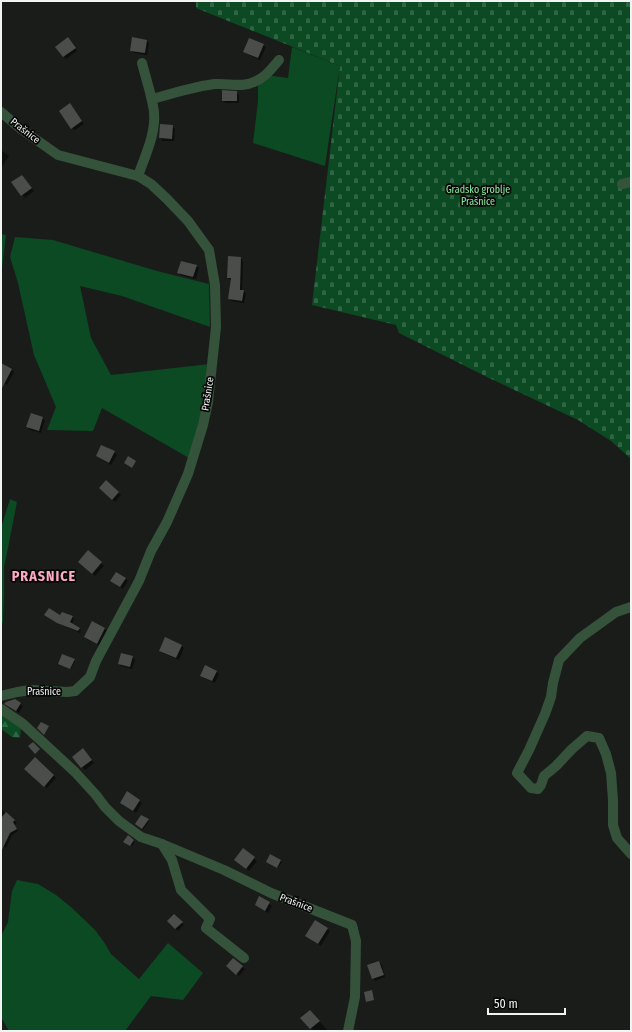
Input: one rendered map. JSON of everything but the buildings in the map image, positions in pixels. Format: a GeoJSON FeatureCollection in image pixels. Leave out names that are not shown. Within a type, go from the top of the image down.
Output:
{"type":"FeatureCollection","features":[{"type":"Feature","properties":{"kind":"street"},"geometry":{"type":"LineString","coordinates":[[152,99],[193,88],[215,84],[244,85],[254,82],[264,77],[279,60]]}},
{"type":"Feature","properties":{"kind":"street"},"geometry":{"type":"LineString","coordinates":[[138,176],[152,135],[154,114],[152,99],[142,64]]}},
{"type":"Feature","properties":{"kind":"street","name":"Prašnice"},"geometry":{"type":"LineString","coordinates":[[1,112],[21,129],[58,155],[138,176],[151,184],[168,199],[188,221],[208,250],[215,284],[216,327],[208,402],[188,474],[167,522],[151,551],[139,581],[96,661],[90,677],[75,691],[30,690],[1,696]]}},
{"type":"Feature","properties":{"kind":"street"},"geometry":{"type":"LineString","coordinates":[[631,607],[616,612],[580,638],[559,660],[551,697],[545,714],[517,773],[531,788],[538,788],[542,785],[544,776],[587,736],[599,738],[606,754],[610,773],[613,800],[613,825],[617,838],[631,854]]}},
{"type":"Feature","properties":{"kind":"street","name":"Prašnice"},"geometry":{"type":"LineString","coordinates":[[1,709],[23,724],[75,772],[119,821],[141,837],[162,844],[224,870],[271,893],[352,925],[356,941],[355,997],[348,1031]]}},
{"type":"Feature","properties":{"kind":"street"},"geometry":{"type":"LineString","coordinates":[[162,844],[172,860],[181,890],[210,919],[206,928],[244,958]]}},
{"type":"Feature","properties":{"kind":"green space","name":"Gradsko groblje Prašnice"},"geometry":{"type":"Polygon","coordinates":[[[196,1],[631,1],[631,459],[611,441],[578,420],[399,333],[396,325],[312,305],[340,66],[196,8],[196,1]]]}},
{"type":"Feature","properties":{"kind":"green space"},"geometry":{"type":"Polygon","coordinates":[[[292,47],[340,66],[325,166],[253,143],[258,101],[258,74],[288,78],[292,47]]]}},
{"type":"Feature","properties":{"kind":"green space"},"geometry":{"type":"Polygon","coordinates":[[[1,234],[6,235],[1,275],[1,234]]]}},
{"type":"Feature","properties":{"kind":"green space"},"geometry":{"type":"Polygon","coordinates":[[[15,237],[53,240],[157,271],[209,284],[210,327],[122,296],[80,286],[91,338],[111,375],[210,364],[205,403],[189,458],[102,408],[93,431],[47,430],[56,407],[34,355],[18,283],[10,257],[15,237]]]}},
{"type":"Feature","properties":{"kind":"green space"},"geometry":{"type":"Polygon","coordinates":[[[10,499],[17,502],[4,568],[3,621],[1,628],[1,528],[10,499]]]}},
{"type":"Feature","properties":{"kind":"green space"},"geometry":{"type":"Polygon","coordinates":[[[1,711],[21,727],[20,738],[12,737],[1,729],[1,711]]]}},
{"type":"Feature","properties":{"kind":"green space"},"geometry":{"type":"Polygon","coordinates":[[[17,880],[38,884],[56,895],[71,907],[95,930],[111,954],[139,979],[168,943],[203,973],[183,1000],[151,996],[125,1031],[9,1031],[1,1017],[1,936],[8,922],[12,891],[17,880]]]}},
{"type":"Feature","properties":{"kind":"district","name":"PRASNICE"},"geometry":{"type":"Point","coordinates":[44,576]}}]}
